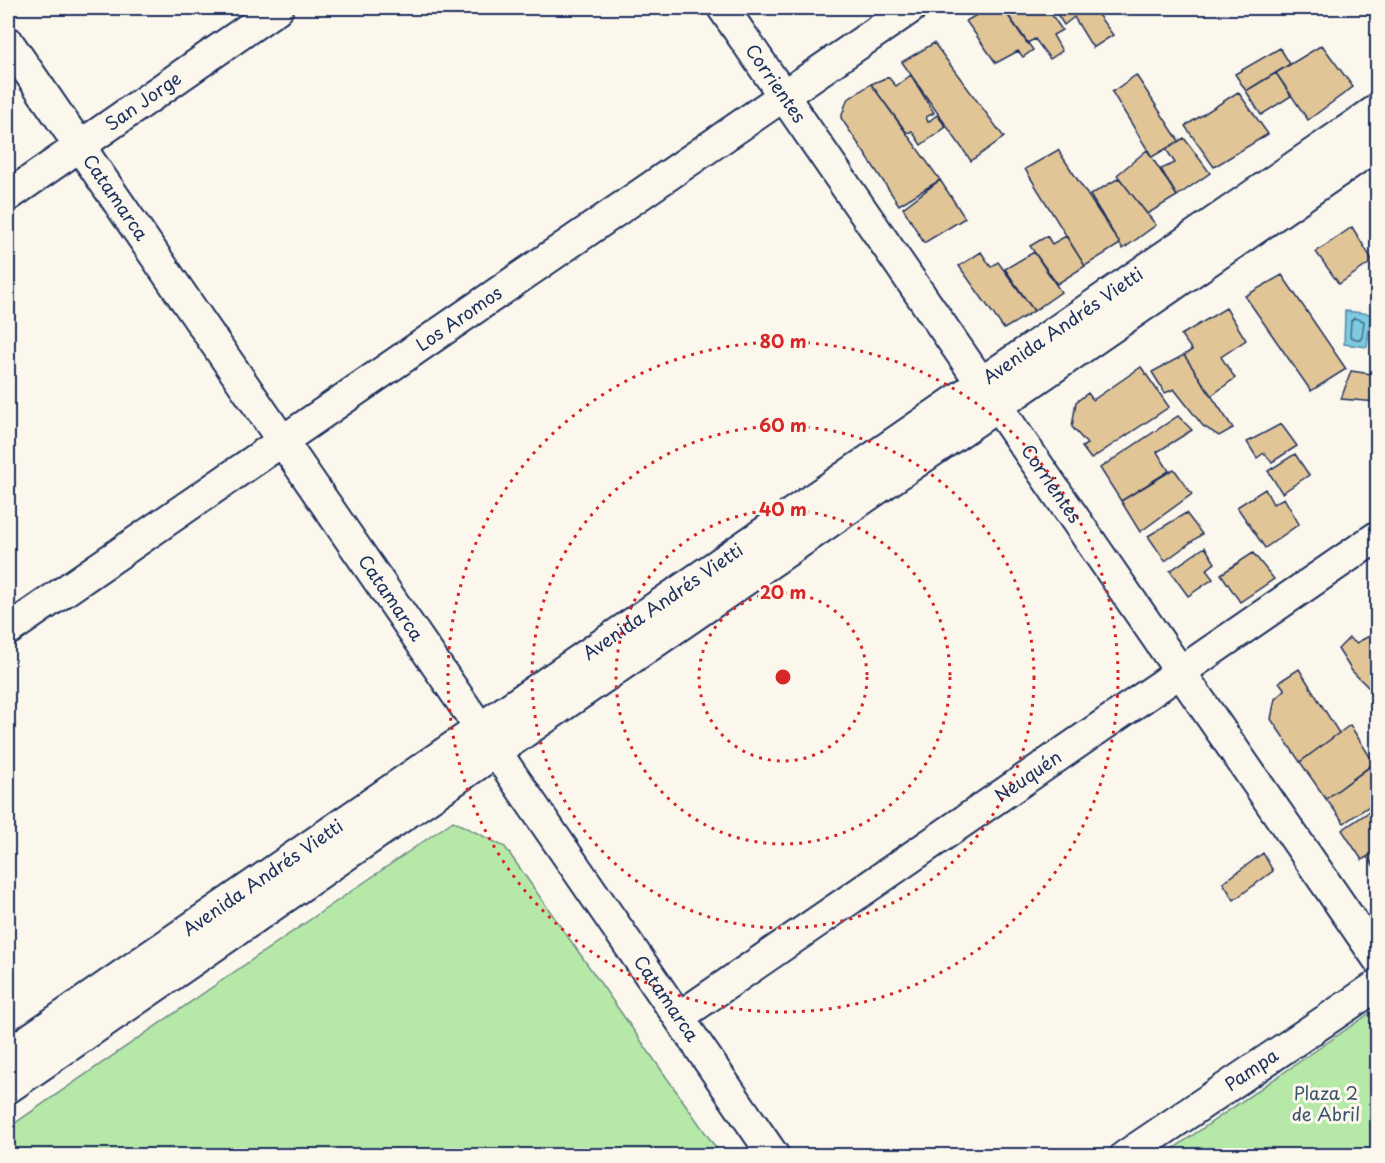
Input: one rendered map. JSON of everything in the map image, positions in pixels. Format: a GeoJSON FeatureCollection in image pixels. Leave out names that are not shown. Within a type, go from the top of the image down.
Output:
{"type":"FeatureCollection","features":[{"type":"Feature","properties":{"kind":"street","name":"San Jorge"},"geometry":{"type":"LineString","coordinates":[[8,195],[278,8]]}},
{"type":"Feature","properties":{"kind":"street","name":"Corrientes"},"geometry":{"type":"LineString","coordinates":[[723,8],[1377,959]]}},
{"type":"Feature","properties":{"kind":"street","name":"Los Aromos"},"geometry":{"type":"LineString","coordinates":[[8,630],[911,8]]}},
{"type":"Feature","properties":{"kind":"street","name":"Catamarca"},"geometry":{"type":"LineString","coordinates":[[8,42],[774,1155]]}},
{"type":"Feature","properties":{"kind":"street","name":"Avenida Andrés Vietti"},"geometry":{"type":"LineString","coordinates":[[8,1088],[488,740],[989,394],[1377,109]]}},
{"type":"Feature","properties":{"kind":"street","name":"Avenida Andrés Vietti"},"geometry":{"type":"LineString","coordinates":[[989,394],[1377,144]]}},
{"type":"Feature","properties":{"kind":"street","name":"Neuquén"},"geometry":{"type":"LineString","coordinates":[[679,1017],[1377,536]]}},
{"type":"Feature","properties":{"kind":"street","name":"Avenida Andrés Vietti"},"geometry":{"type":"LineString","coordinates":[[8,1054],[488,740]]}},
{"type":"Feature","properties":{"kind":"street","name":"Pampa"},"geometry":{"type":"LineString","coordinates":[[1125,1155],[1377,985]]}},
{"type":"Feature","properties":{"kind":"green space"},"geometry":{"type":"Polygon","coordinates":[[[453,821],[505,847],[721,1155],[8,1155],[8,1128],[453,821]]]}},
{"type":"Feature","properties":{"kind":"green space","name":"Plaza 2 de Abril"},"geometry":{"type":"Polygon","coordinates":[[[1373,1011],[1378,1018],[1377,1155],[1164,1155],[1373,1011]]]}},
{"type":"Feature","properties":{"kind":"water"},"geometry":{"type":"Polygon","coordinates":[[[1345,311],[1371,314],[1367,347],[1344,344],[1345,311]]]}},
{"type":"Feature","properties":{"kind":"building"},"geometry":{"type":"Polygon","coordinates":[[[989,8],[1003,8],[1033,50],[1023,57],[1018,51],[996,63],[966,21],[989,8]]]}},
{"type":"Feature","properties":{"kind":"building"},"geometry":{"type":"Polygon","coordinates":[[[1008,8],[1047,8],[1062,30],[1053,35],[1062,51],[1050,59],[1035,39],[1027,43],[1004,10],[1008,8]]]}},
{"type":"Feature","properties":{"kind":"building"},"geometry":{"type":"Polygon","coordinates":[[[1053,8],[1093,8],[1113,35],[1093,48],[1074,17],[1064,25],[1053,8]]]}},
{"type":"Feature","properties":{"kind":"building"},"geometry":{"type":"Polygon","coordinates":[[[1378,8],[1378,23],[1368,9],[1378,8]]]}},
{"type":"Feature","properties":{"kind":"building"},"geometry":{"type":"Polygon","coordinates":[[[934,43],[1004,137],[971,161],[902,62],[934,43]]]}},
{"type":"Feature","properties":{"kind":"building"},"geometry":{"type":"Polygon","coordinates":[[[1322,45],[1353,87],[1308,120],[1276,73],[1322,45]]]}},
{"type":"Feature","properties":{"kind":"building"},"geometry":{"type":"Polygon","coordinates":[[[1280,48],[1290,64],[1246,91],[1235,74],[1280,48]]]}},
{"type":"Feature","properties":{"kind":"building"},"geometry":{"type":"Polygon","coordinates":[[[1276,73],[1291,96],[1261,115],[1246,91],[1276,73]]]}},
{"type":"Feature","properties":{"kind":"building"},"geometry":{"type":"Polygon","coordinates":[[[911,75],[934,113],[926,117],[928,122],[937,115],[946,127],[921,145],[912,131],[907,133],[871,84],[888,77],[896,86],[911,75]]]}},
{"type":"Feature","properties":{"kind":"building"},"geometry":{"type":"Polygon","coordinates":[[[1136,75],[1179,141],[1152,157],[1112,92],[1136,75]]]}},
{"type":"Feature","properties":{"kind":"building"},"geometry":{"type":"Polygon","coordinates":[[[871,84],[940,180],[899,205],[841,118],[847,100],[871,84]]]}},
{"type":"Feature","properties":{"kind":"building"},"geometry":{"type":"Polygon","coordinates":[[[1238,92],[1268,134],[1214,167],[1185,126],[1238,92]]]}},
{"type":"Feature","properties":{"kind":"building"},"geometry":{"type":"Polygon","coordinates":[[[1184,138],[1210,173],[1177,196],[1161,169],[1175,163],[1166,149],[1184,138]]]}},
{"type":"Feature","properties":{"kind":"building"},"geometry":{"type":"Polygon","coordinates":[[[1058,150],[1120,244],[1085,266],[1025,169],[1058,150]]]}},
{"type":"Feature","properties":{"kind":"building"},"geometry":{"type":"Polygon","coordinates":[[[1147,150],[1177,196],[1147,214],[1117,175],[1147,150]]]}},
{"type":"Feature","properties":{"kind":"building"},"geometry":{"type":"Polygon","coordinates":[[[1119,178],[1156,225],[1123,249],[1090,195],[1119,178]]]}},
{"type":"Feature","properties":{"kind":"building"},"geometry":{"type":"Polygon","coordinates":[[[940,180],[965,218],[924,243],[903,208],[940,180]]]}},
{"type":"Feature","properties":{"kind":"building"},"geometry":{"type":"Polygon","coordinates":[[[1352,227],[1373,261],[1339,284],[1316,252],[1352,227]]]}},
{"type":"Feature","properties":{"kind":"building"},"geometry":{"type":"Polygon","coordinates":[[[1047,236],[1052,244],[1066,236],[1085,266],[1057,284],[1030,246],[1047,236]]]}},
{"type":"Feature","properties":{"kind":"building"},"geometry":{"type":"Polygon","coordinates":[[[981,252],[991,267],[998,262],[1034,311],[1004,329],[959,266],[981,252]]]}},
{"type":"Feature","properties":{"kind":"building"},"geometry":{"type":"Polygon","coordinates":[[[1034,252],[1061,292],[1034,311],[1005,269],[1034,252]]]}},
{"type":"Feature","properties":{"kind":"building"},"geometry":{"type":"Polygon","coordinates":[[[1282,275],[1346,369],[1311,391],[1245,296],[1282,275]]]}},
{"type":"Feature","properties":{"kind":"building"},"geometry":{"type":"Polygon","coordinates":[[[1226,308],[1246,340],[1221,357],[1235,378],[1211,396],[1184,355],[1192,350],[1181,335],[1226,308]]]}},
{"type":"Feature","properties":{"kind":"building"},"geometry":{"type":"Polygon","coordinates":[[[1184,355],[1233,428],[1219,436],[1203,426],[1174,389],[1165,393],[1152,372],[1184,355]]]}},
{"type":"Feature","properties":{"kind":"building"},"geometry":{"type":"Polygon","coordinates":[[[1141,367],[1169,407],[1091,459],[1082,447],[1087,444],[1072,427],[1076,402],[1088,393],[1093,400],[1141,367]]]}},
{"type":"Feature","properties":{"kind":"building"},"geometry":{"type":"Polygon","coordinates":[[[1351,371],[1378,375],[1378,402],[1341,399],[1351,371]]]}},
{"type":"Feature","properties":{"kind":"building"},"geometry":{"type":"Polygon","coordinates":[[[1178,416],[1192,430],[1157,452],[1169,471],[1121,501],[1100,468],[1178,416]]]}},
{"type":"Feature","properties":{"kind":"building"},"geometry":{"type":"Polygon","coordinates":[[[1281,424],[1297,446],[1272,462],[1264,453],[1257,458],[1247,442],[1281,424]]]}},
{"type":"Feature","properties":{"kind":"building"},"geometry":{"type":"Polygon","coordinates":[[[1295,454],[1309,475],[1282,493],[1268,471],[1295,454]]]}},
{"type":"Feature","properties":{"kind":"building"},"geometry":{"type":"Polygon","coordinates":[[[1174,469],[1192,494],[1140,532],[1121,501],[1174,469]]]}},
{"type":"Feature","properties":{"kind":"building"},"geometry":{"type":"Polygon","coordinates":[[[1265,489],[1273,504],[1284,498],[1299,524],[1265,548],[1237,507],[1265,489]]]}},
{"type":"Feature","properties":{"kind":"building"},"geometry":{"type":"Polygon","coordinates":[[[1186,513],[1202,534],[1165,561],[1148,536],[1186,513]]]}},
{"type":"Feature","properties":{"kind":"building"},"geometry":{"type":"Polygon","coordinates":[[[1205,547],[1215,563],[1206,570],[1213,579],[1188,596],[1170,571],[1205,547]]]}},
{"type":"Feature","properties":{"kind":"building"},"geometry":{"type":"Polygon","coordinates":[[[1253,553],[1274,579],[1240,602],[1221,574],[1253,553]]]}},
{"type":"Feature","properties":{"kind":"building"},"geometry":{"type":"Polygon","coordinates":[[[1378,632],[1378,697],[1352,671],[1338,649],[1349,638],[1356,643],[1378,632]]]}},
{"type":"Feature","properties":{"kind":"building"},"geometry":{"type":"Polygon","coordinates":[[[1299,669],[1339,733],[1300,762],[1271,719],[1275,699],[1285,690],[1279,682],[1299,669]]]}},
{"type":"Feature","properties":{"kind":"building"},"geometry":{"type":"Polygon","coordinates":[[[1350,725],[1374,763],[1326,799],[1300,762],[1350,725]]]}},
{"type":"Feature","properties":{"kind":"building"},"geometry":{"type":"Polygon","coordinates":[[[1378,761],[1378,800],[1344,823],[1326,799],[1378,761]]]}},
{"type":"Feature","properties":{"kind":"building"},"geometry":{"type":"Polygon","coordinates":[[[1378,806],[1378,850],[1362,860],[1342,830],[1378,806]]]}},
{"type":"Feature","properties":{"kind":"building"},"geometry":{"type":"Polygon","coordinates":[[[1378,850],[1378,872],[1367,857],[1378,850]]]}},
{"type":"Feature","properties":{"kind":"building"},"geometry":{"type":"Polygon","coordinates":[[[1263,853],[1273,871],[1234,900],[1223,883],[1263,853]]]}}]}
